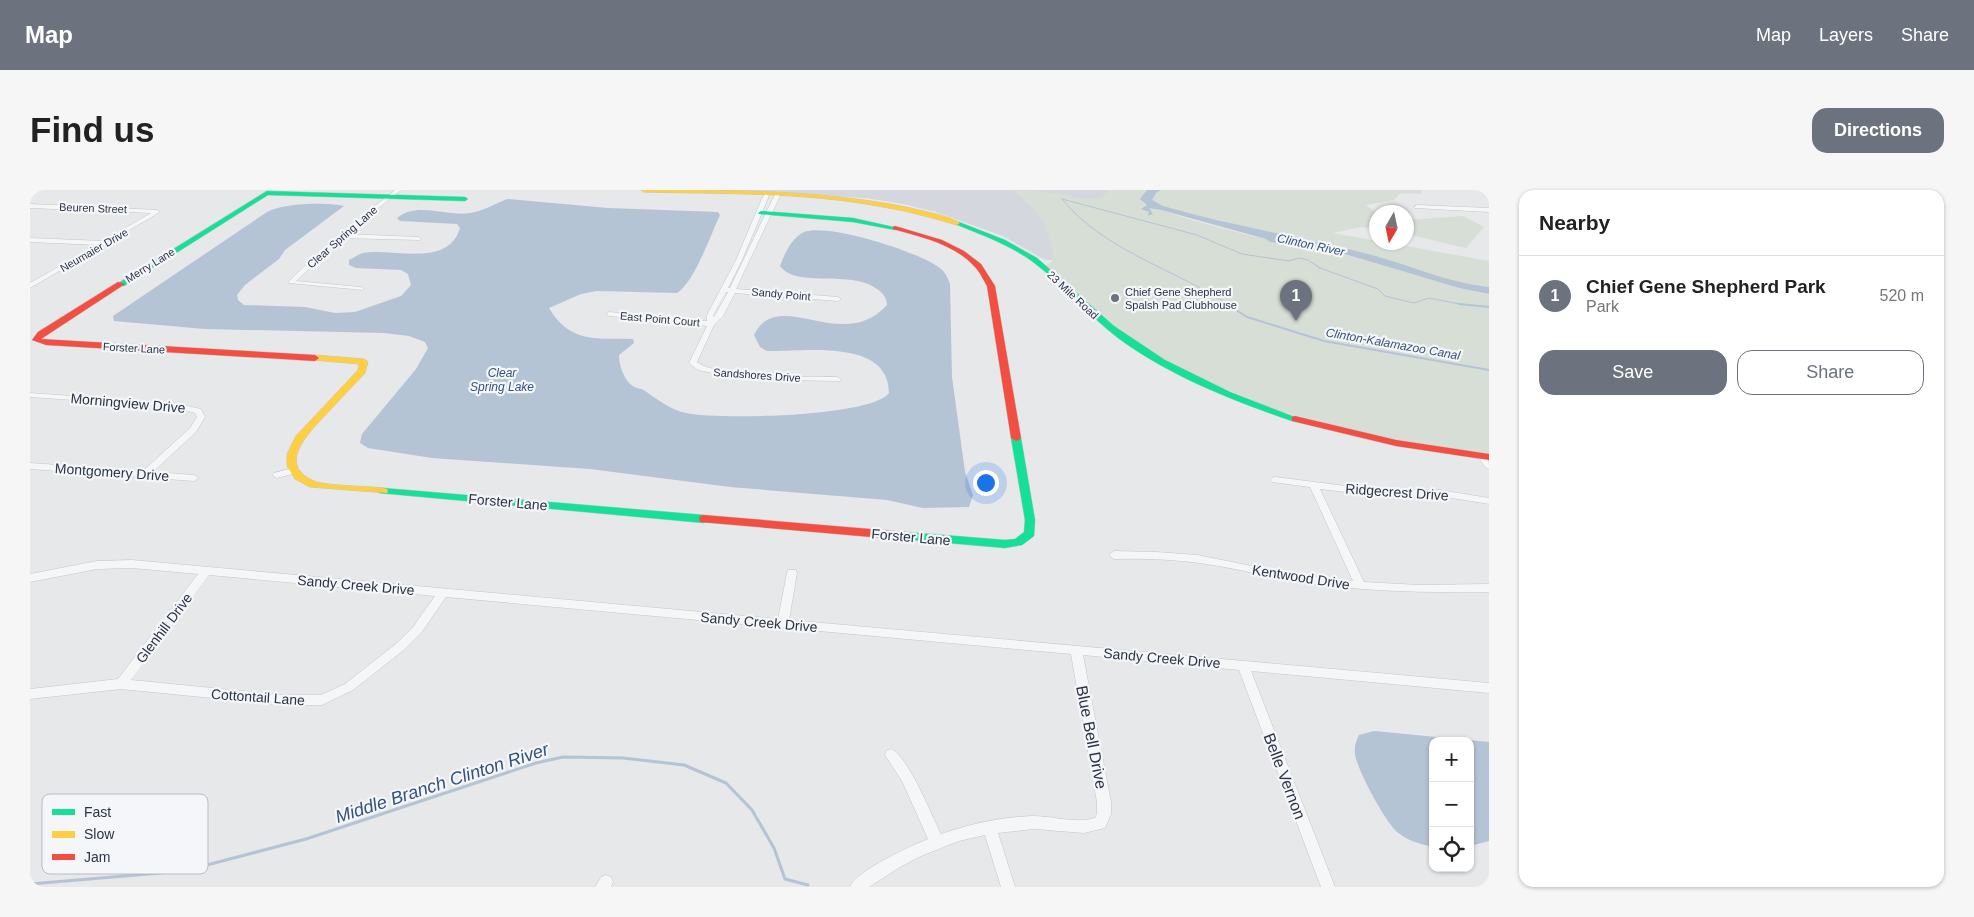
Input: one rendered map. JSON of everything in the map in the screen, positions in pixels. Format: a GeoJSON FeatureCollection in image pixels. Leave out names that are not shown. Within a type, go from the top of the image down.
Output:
{"type":"FeatureCollection","features":[{"type":"Feature","properties":{"kind":"street","name":"23 Mile Road"},"geometry":{"type":"LineString","coordinates":[[644,190],[870,203],[930,216],[971,228],[1005,243],[1039,263],[1104,324],[1137,347],[1212,387],[1274,412],[1329,428],[1388,442],[1485,456]]}},
{"type":"Feature","properties":{"kind":"street","name":"Merry Lane"},"geometry":{"type":"LineString","coordinates":[[36,340],[41,334],[267,194],[394,192]]}},
{"type":"Feature","properties":{"kind":"street"},"geometry":{"type":"LineString","coordinates":[[394,192],[465,199]]}},
{"type":"Feature","properties":{"kind":"street","name":"Clear Spring Lane"},"geometry":{"type":"LineString","coordinates":[[360,289],[291,283],[340,236],[394,192]]}},
{"type":"Feature","properties":{"kind":"street","name":"Sandshores Drive"},"geometry":{"type":"LineString","coordinates":[[772,196],[757,237],[742,262],[719,316],[711,324],[693,360],[693,364],[699,369],[743,376],[837,379]]}},
{"type":"Feature","properties":{"kind":"street","name":"Beuren Street"},"geometry":{"type":"LineString","coordinates":[[30,206],[156,212]]}},
{"type":"Feature","properties":{"kind":"street"},"geometry":{"type":"LineString","coordinates":[[1417,207],[1489,210]]}},
{"type":"Feature","properties":{"kind":"street","name":"Neumaier Drive"},"geometry":{"type":"LineString","coordinates":[[30,286],[156,212]]}},
{"type":"Feature","properties":{"kind":"street","name":"Sandshores Drive"},"geometry":{"type":"LineString","coordinates":[[742,262],[750,236],[765,213]]}},
{"type":"Feature","properties":{"kind":"street","name":"Forster Lane"},"geometry":{"type":"LineString","coordinates":[[36,340],[46,343],[364,362],[362,371],[299,438],[291,457],[293,471],[302,480],[314,485],[1009,545],[1021,541],[1030,533],[1030,520],[991,286],[983,270],[972,260],[955,250],[904,230],[844,218],[765,213]]}},
{"type":"Feature","properties":{"kind":"street"},"geometry":{"type":"LineString","coordinates":[[340,236],[418,239]]}},
{"type":"Feature","properties":{"kind":"street"},"geometry":{"type":"LineString","coordinates":[[750,236],[757,237]]}},
{"type":"Feature","properties":{"kind":"street"},"geometry":{"type":"LineString","coordinates":[[30,240],[105,243]]}},
{"type":"Feature","properties":{"kind":"street"},"geometry":{"type":"LineString","coordinates":[[30,280],[40,281]]}},
{"type":"Feature","properties":{"kind":"street","name":"Sandy Point"},"geometry":{"type":"LineString","coordinates":[[729,290],[838,299]]}},
{"type":"Feature","properties":{"kind":"street","name":"East Point Court"},"geometry":{"type":"LineString","coordinates":[[609,314],[711,324]]}},
{"type":"Feature","properties":{"kind":"street","name":"Morningview Drive"},"geometry":{"type":"LineString","coordinates":[[30,395],[174,405],[198,411],[201,418],[193,430],[145,475]]}},
{"type":"Feature","properties":{"kind":"street"},"geometry":{"type":"LineString","coordinates":[[1485,456],[1489,466]]}},
{"type":"Feature","properties":{"kind":"street","name":"Montgomery Drive"},"geometry":{"type":"LineString","coordinates":[[30,466],[194,478]]}},
{"type":"Feature","properties":{"kind":"street"},"geometry":{"type":"LineString","coordinates":[[276,476],[293,471]]}},
{"type":"Feature","properties":{"kind":"street","name":"Ridgecrest Drive"},"geometry":{"type":"LineString","coordinates":[[1275,480],[1393,494],[1440,493],[1489,500]]}},
{"type":"Feature","properties":{"kind":"street"},"geometry":{"type":"LineString","coordinates":[[1314,485],[1361,586]]}},
{"type":"Feature","properties":{"kind":"street","name":"Kentwood Drive"},"geometry":{"type":"LineString","coordinates":[[1114,555],[1163,554],[1198,558],[1270,575],[1361,586],[1411,589],[1489,588]]}},
{"type":"Feature","properties":{"kind":"street","name":"Sandy Creek Drive"},"geometry":{"type":"LineString","coordinates":[[30,578],[110,563],[1489,688]]}},
{"type":"Feature","properties":{"kind":"street","name":"Glenhill Drive"},"geometry":{"type":"LineString","coordinates":[[121,684],[206,571]]}},
{"type":"Feature","properties":{"kind":"street"},"geometry":{"type":"LineString","coordinates":[[783,624],[792,574]]}},
{"type":"Feature","properties":{"kind":"street","name":"Cottontail Lane"},"geometry":{"type":"LineString","coordinates":[[30,694],[121,684],[283,700],[322,700],[349,687],[401,646],[417,630],[443,592]]}},
{"type":"Feature","properties":{"kind":"street","name":"Blue Bell Drive"},"geometry":{"type":"LineString","coordinates":[[990,828],[1027,822],[1087,826],[1100,823],[1104,814],[1104,802],[1076,650]]}},
{"type":"Feature","properties":{"kind":"street","name":"Belle Vernon"},"geometry":{"type":"LineString","coordinates":[[1243,665],[1328,887]]}},
{"type":"Feature","properties":{"kind":"street"},"geometry":{"type":"LineString","coordinates":[[891,754],[908,777],[937,842]]}},
{"type":"Feature","properties":{"kind":"street"},"geometry":{"type":"LineString","coordinates":[[857,887],[904,857],[937,842],[990,828],[1008,887]]}},
{"type":"Feature","properties":{"kind":"shaded area"},"geometry":{"type":"Polygon","coordinates":[[[702,190],[1140,190],[1128,213],[1035,207],[1044,220],[1057,260],[1045,260],[1003,236],[933,211],[898,203],[866,198],[702,190]]]}},
{"type":"Feature","properties":{"kind":"shaded area"},"geometry":{"type":"Polygon","coordinates":[[[1013,190],[1061,194],[1091,199],[1102,197],[1107,193],[1107,190],[1422,190],[1421,194],[1401,193],[1394,200],[1366,205],[1369,207],[1369,229],[1361,227],[1333,233],[1369,239],[1369,250],[1414,250],[1414,248],[1489,261],[1489,291],[1471,288],[1333,247],[1247,232],[1166,209],[1140,199],[1147,204],[1179,216],[1266,239],[1270,242],[1328,249],[1459,288],[1489,294],[1489,455],[1379,437],[1280,411],[1197,378],[1175,367],[1106,324],[1045,266],[1052,262],[1053,251],[1044,222],[1035,210],[1013,190]]]}},
{"type":"Feature","properties":{"kind":"shaded area"},"geometry":{"type":"Polygon","coordinates":[[[1463,216],[1484,227],[1466,248],[1414,236],[1414,220],[1463,216]]]}},
{"type":"Feature","properties":{"kind":"water","name":"Clinton River"},"geometry":{"type":"Polygon","coordinates":[[[1147,190],[1161,190],[1156,193],[1152,200],[1163,206],[1383,258],[1458,282],[1489,287],[1489,294],[1459,288],[1328,249],[1270,242],[1266,239],[1161,210],[1149,208],[1153,214],[1148,216],[1149,212],[1141,209],[1147,205],[1140,199],[1147,190]]]}},
{"type":"Feature","properties":{"kind":"water","name":"Clear Spring Lake"},"geometry":{"type":"Polygon","coordinates":[[[507,199],[608,208],[718,212],[720,215],[696,269],[683,288],[677,293],[596,291],[581,294],[549,308],[557,320],[566,328],[585,337],[633,339],[634,343],[619,355],[620,366],[628,382],[669,406],[686,413],[760,416],[825,412],[876,401],[889,393],[885,375],[875,363],[860,356],[821,350],[767,351],[760,347],[754,335],[765,321],[779,316],[851,324],[869,319],[887,305],[883,294],[866,283],[853,280],[811,278],[788,273],[780,266],[789,247],[800,234],[816,230],[851,235],[892,246],[937,266],[945,274],[950,284],[952,377],[965,472],[973,495],[969,507],[923,508],[887,500],[730,487],[590,469],[432,458],[368,448],[360,443],[362,434],[416,369],[428,348],[425,342],[409,336],[384,333],[205,329],[114,321],[113,316],[267,212],[305,204],[344,206],[285,250],[279,259],[245,285],[237,295],[238,300],[244,305],[305,307],[335,313],[355,312],[401,296],[411,285],[408,274],[401,270],[356,268],[349,265],[349,260],[361,254],[375,252],[418,254],[432,252],[444,248],[454,241],[460,228],[457,224],[400,221],[397,218],[405,213],[423,210],[461,214],[470,213],[507,199]]]}},
{"type":"Feature","properties":{"kind":"water"},"geometry":{"type":"Polygon","coordinates":[[[1374,731],[1437,737],[1429,737],[1429,846],[1410,840],[1397,832],[1379,807],[1366,783],[1355,754],[1355,746],[1359,735],[1374,731]]]}},
{"type":"Feature","properties":{"kind":"water"},"geometry":{"type":"Polygon","coordinates":[[[1474,741],[1489,742],[1489,841],[1474,845],[1474,741]]]}},
{"type":"Feature","properties":{"kind":"waterway"},"geometry":{"type":"LineString","coordinates":[[1229,305],[1208,292],[1119,246],[1079,217],[1062,199],[1197,235],[1242,254],[1289,261],[1299,258],[1308,260],[1320,268],[1378,289],[1385,296],[1414,303],[1429,298],[1459,304]]}},
{"type":"Feature","properties":{"kind":"waterway","name":"Clinton-Kalamazoo Canal"},"geometry":{"type":"LineString","coordinates":[[1227,304],[1247,317],[1324,341],[1489,370]]}},
{"type":"Feature","properties":{"kind":"waterway"},"geometry":{"type":"LineString","coordinates":[[1459,304],[1489,307]]}},
{"type":"Feature","properties":{"kind":"waterway"},"geometry":{"type":"LineString","coordinates":[[1459,304],[1464,305]]}},
{"type":"Feature","properties":{"kind":"waterway","name":"Middle Branch Clinton River"},"geometry":{"type":"LineString","coordinates":[[208,865],[306,839],[536,763],[563,757],[623,758],[684,765],[726,783],[752,810],[774,848],[785,879],[808,885]]}},
{"type":"Feature","properties":{"kind":"waterway","name":"Middle Branch Clinton River"},"geometry":{"type":"LineString","coordinates":[[30,884],[148,874]]}},
{"type":"Feature","properties":{"kind":"traffic: fast"},"geometry":{"type":"LineString","coordinates":[[121,284],[267,193],[465,199]]}},
{"type":"Feature","properties":{"kind":"traffic: fast"},"geometry":{"type":"LineString","coordinates":[[761,213],[853,220],[895,228]]}},
{"type":"Feature","properties":{"kind":"traffic: fast"},"geometry":{"type":"LineString","coordinates":[[957,223],[1024,253],[1054,275],[1091,311],[1141,350],[1183,374],[1227,394],[1295,419]]}},
{"type":"Feature","properties":{"kind":"traffic: fast"},"geometry":{"type":"LineString","coordinates":[[906,536],[1005,544],[1018,542],[1030,533],[1030,520],[1016,438]]}},
{"type":"Feature","properties":{"kind":"traffic: fast"},"geometry":{"type":"LineString","coordinates":[[383,491],[704,519]]}},
{"type":"Feature","properties":{"kind":"traffic: slow"},"geometry":{"type":"LineString","coordinates":[[644,190],[762,193],[842,199],[882,204],[920,212],[957,223]]}},
{"type":"Feature","properties":{"kind":"traffic: slow"},"geometry":{"type":"LineString","coordinates":[[315,358],[364,362],[362,371],[299,438],[292,454],[292,466],[299,477],[314,485],[383,491]]}},
{"type":"Feature","properties":{"kind":"traffic: jam"},"geometry":{"type":"LineString","coordinates":[[895,228],[940,242],[962,252],[978,266],[991,286],[1016,438]]}},
{"type":"Feature","properties":{"kind":"traffic: jam"},"geometry":{"type":"LineString","coordinates":[[121,284],[41,334],[36,340],[46,343],[315,358]]}},
{"type":"Feature","properties":{"kind":"traffic: jam"},"geometry":{"type":"LineString","coordinates":[[1295,419],[1396,443],[1489,457]]}},
{"type":"Feature","properties":{"kind":"traffic: jam"},"geometry":{"type":"LineString","coordinates":[[704,519],[906,536]]}},
{"type":"Feature","properties":{"kind":"place","name":"Chief Gene Shepherd Spalsh Pad Clubhouse"},"geometry":{"type":"Point","coordinates":[1115,298]}},
{"type":"Feature","properties":{"kind":"place","name":"Chief Gene Shepherd Park"},"geometry":{"type":"Point","coordinates":[1296,321]}}]}
